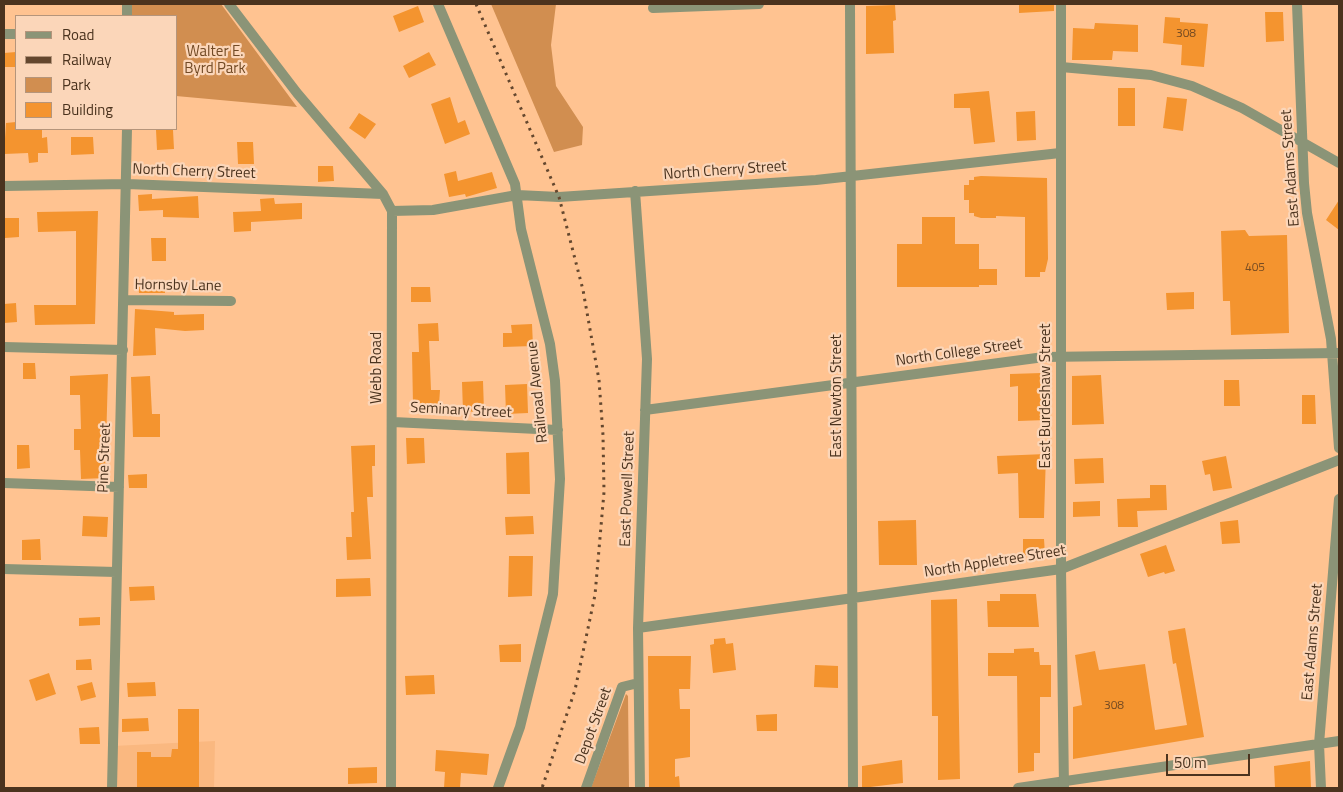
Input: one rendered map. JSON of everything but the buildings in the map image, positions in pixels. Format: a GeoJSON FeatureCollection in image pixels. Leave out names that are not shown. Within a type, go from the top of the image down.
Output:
{"type":"FeatureCollection","features":[{"type":"Feature","properties":{"kind":"street","name":"Webb Road"},"geometry":{"type":"LineString","coordinates":[[229,4],[275,66],[383,194],[392,211],[391,788]]}},
{"type":"Feature","properties":{"kind":"street","name":"Railroad Avenue"},"geometry":{"type":"LineString","coordinates":[[438,4],[485,119],[515,184],[521,229],[550,344],[558,430],[560,511],[554,594],[520,726],[498,788]]}},
{"type":"Feature","properties":{"kind":"street"},"geometry":{"type":"LineString","coordinates":[[653,8],[759,4]]}},
{"type":"Feature","properties":{"kind":"street","name":"East Newton Street"},"geometry":{"type":"LineString","coordinates":[[850,4],[853,788]]}},
{"type":"Feature","properties":{"kind":"street","name":"East Burdeshaw Street"},"geometry":{"type":"LineString","coordinates":[[1062,4],[1060,153],[1061,570],[1064,785]]}},
{"type":"Feature","properties":{"kind":"street","name":"East Adams Street"},"geometry":{"type":"LineString","coordinates":[[1297,4],[1302,141],[1307,213],[1336,353],[1339,448]]}},
{"type":"Feature","properties":{"kind":"street"},"geometry":{"type":"LineString","coordinates":[[1061,67],[1151,75],[1192,86],[1242,108],[1339,163]]}},
{"type":"Feature","properties":{"kind":"street","name":"Pine Street"},"geometry":{"type":"LineString","coordinates":[[112,788],[127,130]]}},
{"type":"Feature","properties":{"kind":"street","name":"North Cherry Street"},"geometry":{"type":"LineString","coordinates":[[392,211],[433,210],[517,195],[559,197],[851,177],[1060,153]]}},
{"type":"Feature","properties":{"kind":"street","name":"North Cherry Street"},"geometry":{"type":"LineString","coordinates":[[4,186],[127,184],[383,194]]}},
{"type":"Feature","properties":{"kind":"street","name":"East Powell Street"},"geometry":{"type":"LineString","coordinates":[[635,191],[646,334],[638,628],[640,788]]}},
{"type":"Feature","properties":{"kind":"street","name":"Hornsby Lane"},"geometry":{"type":"LineString","coordinates":[[124,300],[231,302]]}},
{"type":"Feature","properties":{"kind":"street"},"geometry":{"type":"LineString","coordinates":[[4,347],[123,350]]}},
{"type":"Feature","properties":{"kind":"street","name":"North College Street"},"geometry":{"type":"LineString","coordinates":[[645,410],[1061,356],[1336,353]]}},
{"type":"Feature","properties":{"kind":"street","name":"Seminary Street"},"geometry":{"type":"LineString","coordinates":[[393,422],[558,430]]}},
{"type":"Feature","properties":{"kind":"street","name":"North Appletree Street"},"geometry":{"type":"LineString","coordinates":[[638,628],[1061,570],[1339,460]]}},
{"type":"Feature","properties":{"kind":"street"},"geometry":{"type":"LineString","coordinates":[[4,483],[119,487]]}},
{"type":"Feature","properties":{"kind":"street","name":"East Adams Street"},"geometry":{"type":"LineString","coordinates":[[1321,788],[1319,744],[1339,499]]}},
{"type":"Feature","properties":{"kind":"street"},"geometry":{"type":"LineString","coordinates":[[4,569],[116,572]]}},
{"type":"Feature","properties":{"kind":"street","name":"Depot Street"},"geometry":{"type":"LineString","coordinates":[[586,788],[622,687],[638,683]]}},
{"type":"Feature","properties":{"kind":"street"},"geometry":{"type":"LineString","coordinates":[[1018,788],[1064,785],[1339,742]]}},
{"type":"Feature","properties":{"kind":"shaded area"},"geometry":{"type":"Polygon","coordinates":[[[215,741],[214,788],[112,788],[113,746],[215,741]]]}},
{"type":"Feature","properties":{"kind":"green space","name":"Walter E. Byrd Park"},"geometry":{"type":"Polygon","coordinates":[[[132,4],[221,4],[297,107],[178,96],[178,15],[132,15],[132,4]]]}},
{"type":"Feature","properties":{"kind":"green space"},"geometry":{"type":"Polygon","coordinates":[[[491,4],[556,4],[551,45],[556,86],[583,127],[582,145],[554,152],[491,4]]]}},
{"type":"Feature","properties":{"kind":"green space"},"geometry":{"type":"Polygon","coordinates":[[[626,694],[628,696],[629,788],[591,788],[626,694]]]}},
{"type":"Feature","properties":{"kind":"railway"},"geometry":{"type":"LineString","coordinates":[[476,4],[559,197],[583,290],[599,380],[603,435],[604,492],[595,595],[575,690],[542,788]]}}]}
